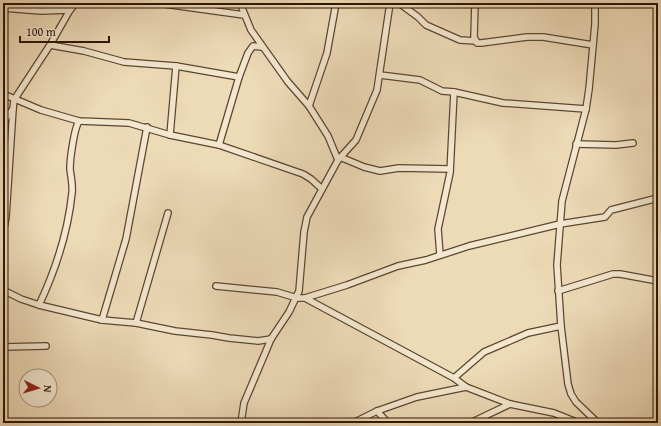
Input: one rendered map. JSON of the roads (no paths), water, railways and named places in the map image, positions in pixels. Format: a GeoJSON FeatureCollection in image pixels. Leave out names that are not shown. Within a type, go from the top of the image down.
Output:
{"type":"FeatureCollection","features":[{"type":"Feature","properties":{"kind":"street"},"geometry":{"type":"LineString","coordinates":[[3,233],[6,217],[12,109],[14,100],[50,45],[70,10],[76,3]]}},
{"type":"Feature","properties":{"kind":"street"},"geometry":{"type":"LineString","coordinates":[[157,3],[244,15]]}},
{"type":"Feature","properties":{"kind":"street"},"geometry":{"type":"LineString","coordinates":[[240,3],[251,30],[288,82],[309,106],[328,136],[339,159],[380,171],[399,168],[450,169]]}},
{"type":"Feature","properties":{"kind":"street"},"geometry":{"type":"LineString","coordinates":[[309,106],[327,53],[336,3]]}},
{"type":"Feature","properties":{"kind":"street"},"geometry":{"type":"LineString","coordinates":[[241,423],[244,404],[271,339],[297,298],[301,284],[305,223],[307,217],[339,159],[356,140],[377,90],[390,3]]}},
{"type":"Feature","properties":{"kind":"street"},"geometry":{"type":"LineString","coordinates":[[399,3],[426,25],[460,40],[476,41],[481,43],[527,37],[543,37],[593,45]]}},
{"type":"Feature","properties":{"kind":"street"},"geometry":{"type":"LineString","coordinates":[[475,3],[474,37],[476,41]]}},
{"type":"Feature","properties":{"kind":"street"},"geometry":{"type":"LineString","coordinates":[[595,3],[589,89],[586,109],[562,201],[557,265],[561,326],[566,371],[571,394],[579,406],[598,423]]}},
{"type":"Feature","properties":{"kind":"street"},"geometry":{"type":"LineString","coordinates":[[3,8],[41,11],[70,10]]}},
{"type":"Feature","properties":{"kind":"street"},"geometry":{"type":"LineString","coordinates":[[50,45],[84,51],[124,62],[176,66],[239,78]]}},
{"type":"Feature","properties":{"kind":"street"},"geometry":{"type":"LineString","coordinates":[[219,145],[248,53],[253,46],[262,47]]}},
{"type":"Feature","properties":{"kind":"street"},"geometry":{"type":"LineString","coordinates":[[170,135],[176,66]]}},
{"type":"Feature","properties":{"kind":"street"},"geometry":{"type":"LineString","coordinates":[[380,75],[420,80],[442,91],[454,92],[503,103],[586,109]]}},
{"type":"Feature","properties":{"kind":"street"},"geometry":{"type":"LineString","coordinates":[[440,255],[438,229],[450,169],[454,92]]}},
{"type":"Feature","properties":{"kind":"street"},"geometry":{"type":"LineString","coordinates":[[3,94],[14,100],[41,110],[78,121],[129,123],[170,135],[219,145],[303,174],[322,189]]}},
{"type":"Feature","properties":{"kind":"street"},"geometry":{"type":"LineString","coordinates":[[3,122],[12,109]]}},
{"type":"Feature","properties":{"kind":"street"},"geometry":{"type":"LineString","coordinates":[[40,305],[51,279],[68,222],[72,191],[70,167],[78,121]]}},
{"type":"Feature","properties":{"kind":"street"},"geometry":{"type":"LineString","coordinates":[[102,320],[126,239],[147,128]]}},
{"type":"Feature","properties":{"kind":"street"},"geometry":{"type":"LineString","coordinates":[[576,144],[616,145],[633,143]]}},
{"type":"Feature","properties":{"kind":"street"},"geometry":{"type":"LineString","coordinates":[[216,286],[278,292],[297,298],[305,298],[347,285],[398,266],[426,260],[469,246],[560,224],[605,217],[611,210],[658,198]]}},
{"type":"Feature","properties":{"kind":"street"},"geometry":{"type":"LineString","coordinates":[[136,323],[168,213]]}},
{"type":"Feature","properties":{"kind":"street"},"geometry":{"type":"LineString","coordinates":[[558,291],[613,274],[658,280]]}},
{"type":"Feature","properties":{"kind":"street"},"geometry":{"type":"LineString","coordinates":[[3,290],[40,305],[102,320],[136,323],[175,331],[258,341],[271,339]]}},
{"type":"Feature","properties":{"kind":"street"},"geometry":{"type":"LineString","coordinates":[[305,298],[454,378],[466,387],[510,404],[554,413],[579,423]]}},
{"type":"Feature","properties":{"kind":"street"},"geometry":{"type":"LineString","coordinates":[[454,378],[484,352],[528,333],[561,326]]}},
{"type":"Feature","properties":{"kind":"street"},"geometry":{"type":"LineString","coordinates":[[258,341],[266,351]]}},
{"type":"Feature","properties":{"kind":"street"},"geometry":{"type":"LineString","coordinates":[[3,347],[46,346]]}},
{"type":"Feature","properties":{"kind":"street"},"geometry":{"type":"LineString","coordinates":[[353,423],[377,411],[428,395],[466,387]]}},
{"type":"Feature","properties":{"kind":"street"},"geometry":{"type":"LineString","coordinates":[[470,423],[510,404]]}},
{"type":"Feature","properties":{"kind":"street"},"geometry":{"type":"LineString","coordinates":[[377,411],[388,423]]}}]}
